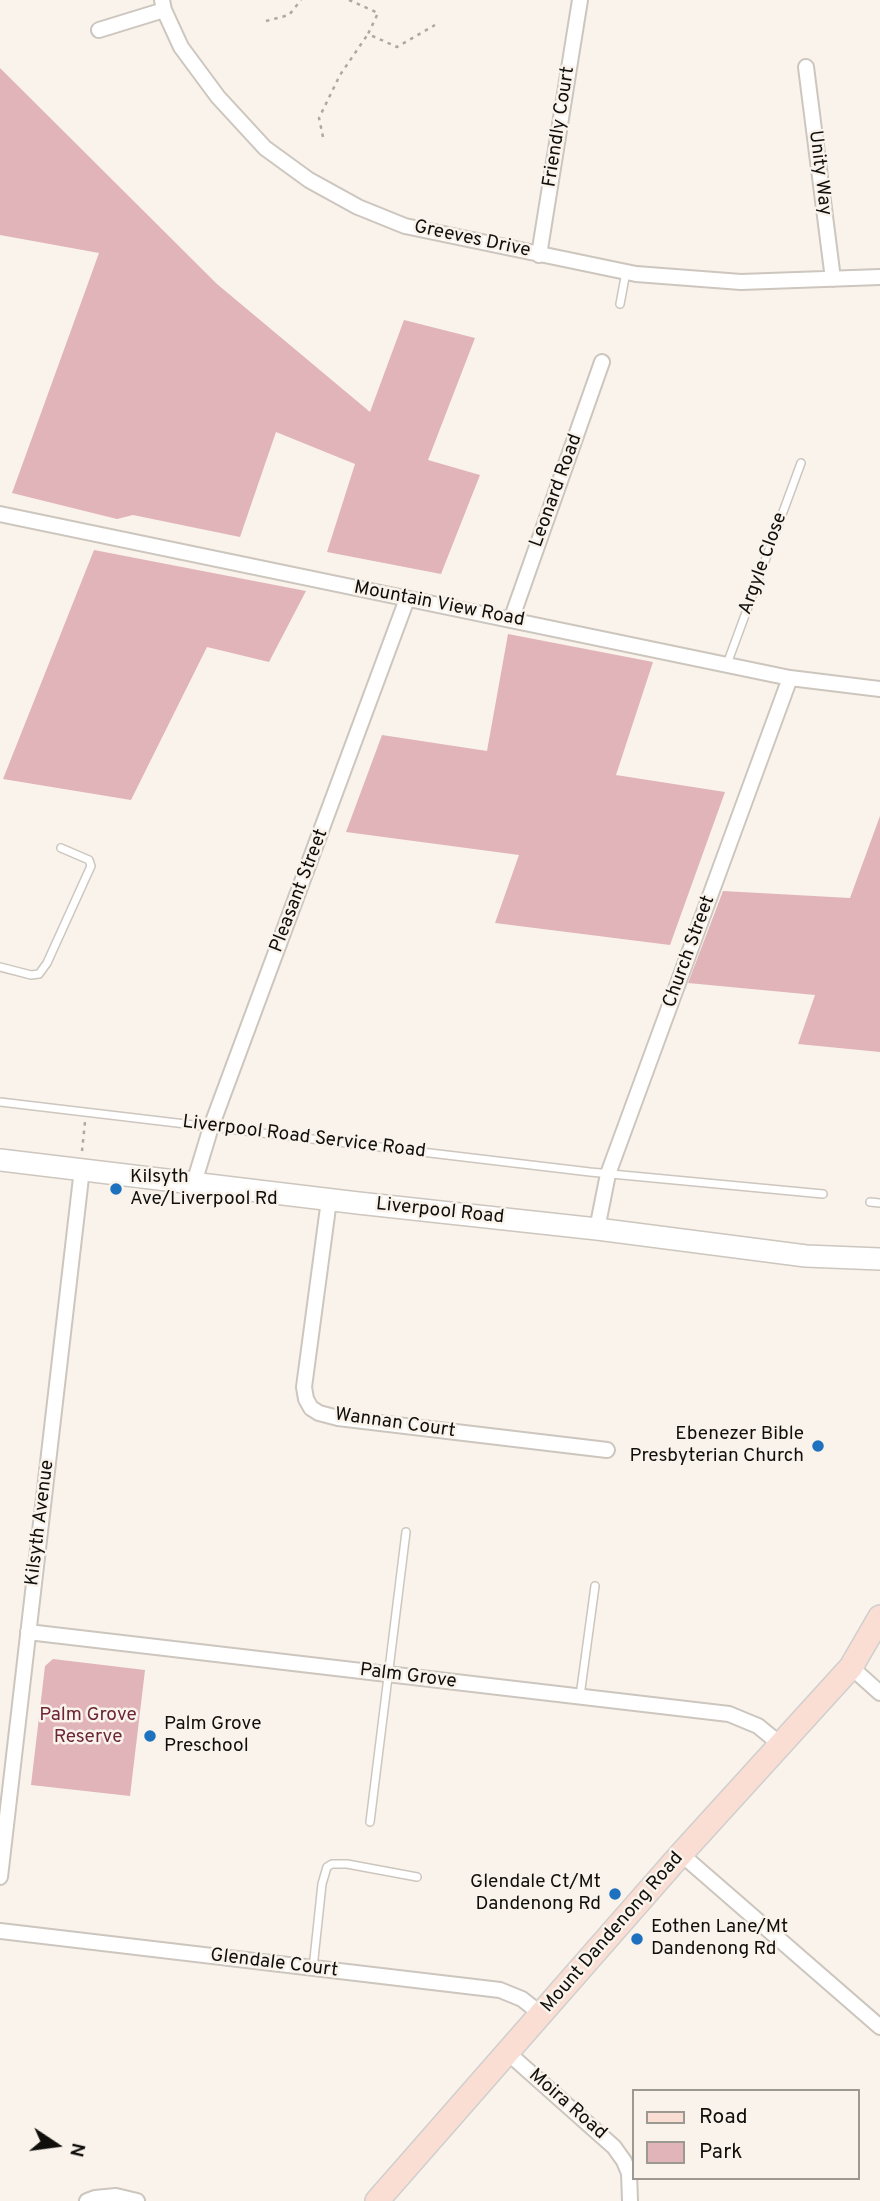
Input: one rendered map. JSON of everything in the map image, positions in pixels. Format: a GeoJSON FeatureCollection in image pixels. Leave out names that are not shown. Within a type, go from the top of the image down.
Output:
{"type":"FeatureCollection","features":[{"type":"Feature","properties":{"kind":"main road","name":"Liverpool Road"},"geometry":{"type":"LineString","coordinates":[[0,1160],[82,1162],[194,1183],[330,1200],[597,1229],[806,1256],[880,1259]]}},
{"type":"Feature","properties":{"kind":"main road","name":"Mount Dandenong Road"},"geometry":{"type":"LineString","coordinates":[[377,2201],[681,1854],[851,1667],[880,1617]]}},
{"type":"Feature","properties":{"kind":"main road","name":"Mount Dandenong Road"},"geometry":{"type":"LineString","coordinates":[[851,1667],[880,1648]]}},
{"type":"Feature","properties":{"kind":"street","name":"Friendly Court"},"geometry":{"type":"LineString","coordinates":[[539,254],[580,0]]}},
{"type":"Feature","properties":{"kind":"street","name":"Greeves Drive"},"geometry":{"type":"LineString","coordinates":[[163,5],[181,47],[218,97],[265,148],[309,180],[358,207],[405,226],[626,272],[741,282],[880,277]]}},
{"type":"Feature","properties":{"kind":"street"},"geometry":{"type":"LineString","coordinates":[[99,30],[163,5]]}},
{"type":"Feature","properties":{"kind":"street","name":"Unity Way"},"geometry":{"type":"LineString","coordinates":[[807,66],[833,279]]}},
{"type":"Feature","properties":{"kind":"street","name":"Leonard Road"},"geometry":{"type":"LineString","coordinates":[[511,620],[602,362]]}},
{"type":"Feature","properties":{"kind":"street","name":"Mountain View Road"},"geometry":{"type":"LineString","coordinates":[[0,514],[790,678],[880,689]]}},
{"type":"Feature","properties":{"kind":"street","name":"Pleasant Street"},"geometry":{"type":"LineString","coordinates":[[194,1183],[211,1127],[407,599]]}},
{"type":"Feature","properties":{"kind":"street","name":"Church Street"},"geometry":{"type":"LineString","coordinates":[[597,1229],[608,1174],[790,678]]}},
{"type":"Feature","properties":{"kind":"street","name":"Kilsyth Avenue"},"geometry":{"type":"LineString","coordinates":[[0,1877],[82,1162]]}},
{"type":"Feature","properties":{"kind":"street","name":"Wannan Court"},"geometry":{"type":"LineString","coordinates":[[330,1200],[304,1387],[311,1408],[338,1418],[607,1450]]}},
{"type":"Feature","properties":{"kind":"street","name":"Palm Grove"},"geometry":{"type":"LineString","coordinates":[[28,1633],[729,1714],[758,1726],[780,1744]]}},
{"type":"Feature","properties":{"kind":"street"},"geometry":{"type":"LineString","coordinates":[[851,1667],[880,1693]]}},
{"type":"Feature","properties":{"kind":"street"},"geometry":{"type":"LineString","coordinates":[[681,1854],[880,2027]]}},
{"type":"Feature","properties":{"kind":"street","name":"Glendale Court"},"geometry":{"type":"LineString","coordinates":[[0,1931],[507,1991],[541,2014]]}},
{"type":"Feature","properties":{"kind":"street","name":"Moira Road"},"geometry":{"type":"LineString","coordinates":[[507,2052],[614,2147],[629,2173],[630,2201]]}},
{"type":"Feature","properties":{"kind":"street"},"geometry":{"type":"LineString","coordinates":[[87,2201],[116,2196],[137,2201]]}},
{"type":"Feature","properties":{"kind":"lane"},"geometry":{"type":"LineString","coordinates":[[620,304],[626,272]]}},
{"type":"Feature","properties":{"kind":"lane","name":"Argyle Close"},"geometry":{"type":"LineString","coordinates":[[727,664],[801,463]]}},
{"type":"Feature","properties":{"kind":"lane"},"geometry":{"type":"LineString","coordinates":[[0,967],[31,975],[38,974],[47,963],[92,866],[89,860],[61,848]]}},
{"type":"Feature","properties":{"kind":"lane","name":"Liverpool Road Service Road"},"geometry":{"type":"LineString","coordinates":[[0,1102],[608,1174],[823,1194]]}},
{"type":"Feature","properties":{"kind":"lane"},"geometry":{"type":"LineString","coordinates":[[870,1202],[880,1203]]}},
{"type":"Feature","properties":{"kind":"lane"},"geometry":{"type":"LineString","coordinates":[[370,1822],[406,1532]]}},
{"type":"Feature","properties":{"kind":"lane"},"geometry":{"type":"LineString","coordinates":[[579,1698],[595,1586]]}},
{"type":"Feature","properties":{"kind":"lane"},"geometry":{"type":"LineString","coordinates":[[313,1969],[322,1884],[327,1867],[332,1864],[347,1864],[417,1877]]}},
{"type":"Feature","properties":{"kind":"path"},"geometry":{"type":"LineString","coordinates":[[266,21],[289,15],[301,0]]}},
{"type":"Feature","properties":{"kind":"path"},"geometry":{"type":"LineString","coordinates":[[323,138],[319,118],[378,13],[349,0]]}},
{"type":"Feature","properties":{"kind":"path"},"geometry":{"type":"LineString","coordinates":[[368,34],[397,47],[435,25]]}},
{"type":"Feature","properties":{"kind":"path"},"geometry":{"type":"LineString","coordinates":[[82,1162],[87,1112]]}},
{"type":"Feature","properties":{"kind":"green space"},"geometry":{"type":"Polygon","coordinates":[[[0,68],[217,284],[370,412],[404,320],[475,338],[428,460],[480,475],[441,574],[327,552],[355,464],[276,432],[240,537],[133,515],[117,519],[12,493],[99,253],[0,235],[0,68]]]}},
{"type":"Feature","properties":{"kind":"green space"},"geometry":{"type":"Polygon","coordinates":[[[94,550],[306,591],[269,662],[207,647],[131,800],[3,779],[94,550]]]}},
{"type":"Feature","properties":{"kind":"green space"},"geometry":{"type":"Polygon","coordinates":[[[508,634],[653,662],[616,775],[725,792],[670,945],[495,923],[519,855],[346,832],[382,735],[487,751],[508,634]]]}},
{"type":"Feature","properties":{"kind":"green space"},"geometry":{"type":"Polygon","coordinates":[[[880,816],[880,1052],[798,1044],[815,995],[688,983],[723,891],[850,898],[880,816]]]}},
{"type":"Feature","properties":{"kind":"green space","name":"Palm Grove Reserve"},"geometry":{"type":"Polygon","coordinates":[[[53,1659],[145,1670],[130,1796],[31,1785],[45,1666],[53,1659]]]}},
{"type":"Feature","properties":{"kind":"place","name":"Kilsyth Ave/Liverpool Rd"},"geometry":{"type":"Point","coordinates":[116,1189]}},
{"type":"Feature","properties":{"kind":"place","name":"Ebenezer Bible Presbyterian Church"},"geometry":{"type":"Point","coordinates":[818,1446]}},
{"type":"Feature","properties":{"kind":"place","name":"Palm Grove Preschool"},"geometry":{"type":"Point","coordinates":[150,1736]}},
{"type":"Feature","properties":{"kind":"place","name":"Glendale Ct/Mt Dandenong Rd"},"geometry":{"type":"Point","coordinates":[615,1894]}},
{"type":"Feature","properties":{"kind":"place","name":"Eothen Lane/Mt Dandenong Rd"},"geometry":{"type":"Point","coordinates":[637,1939]}}]}
